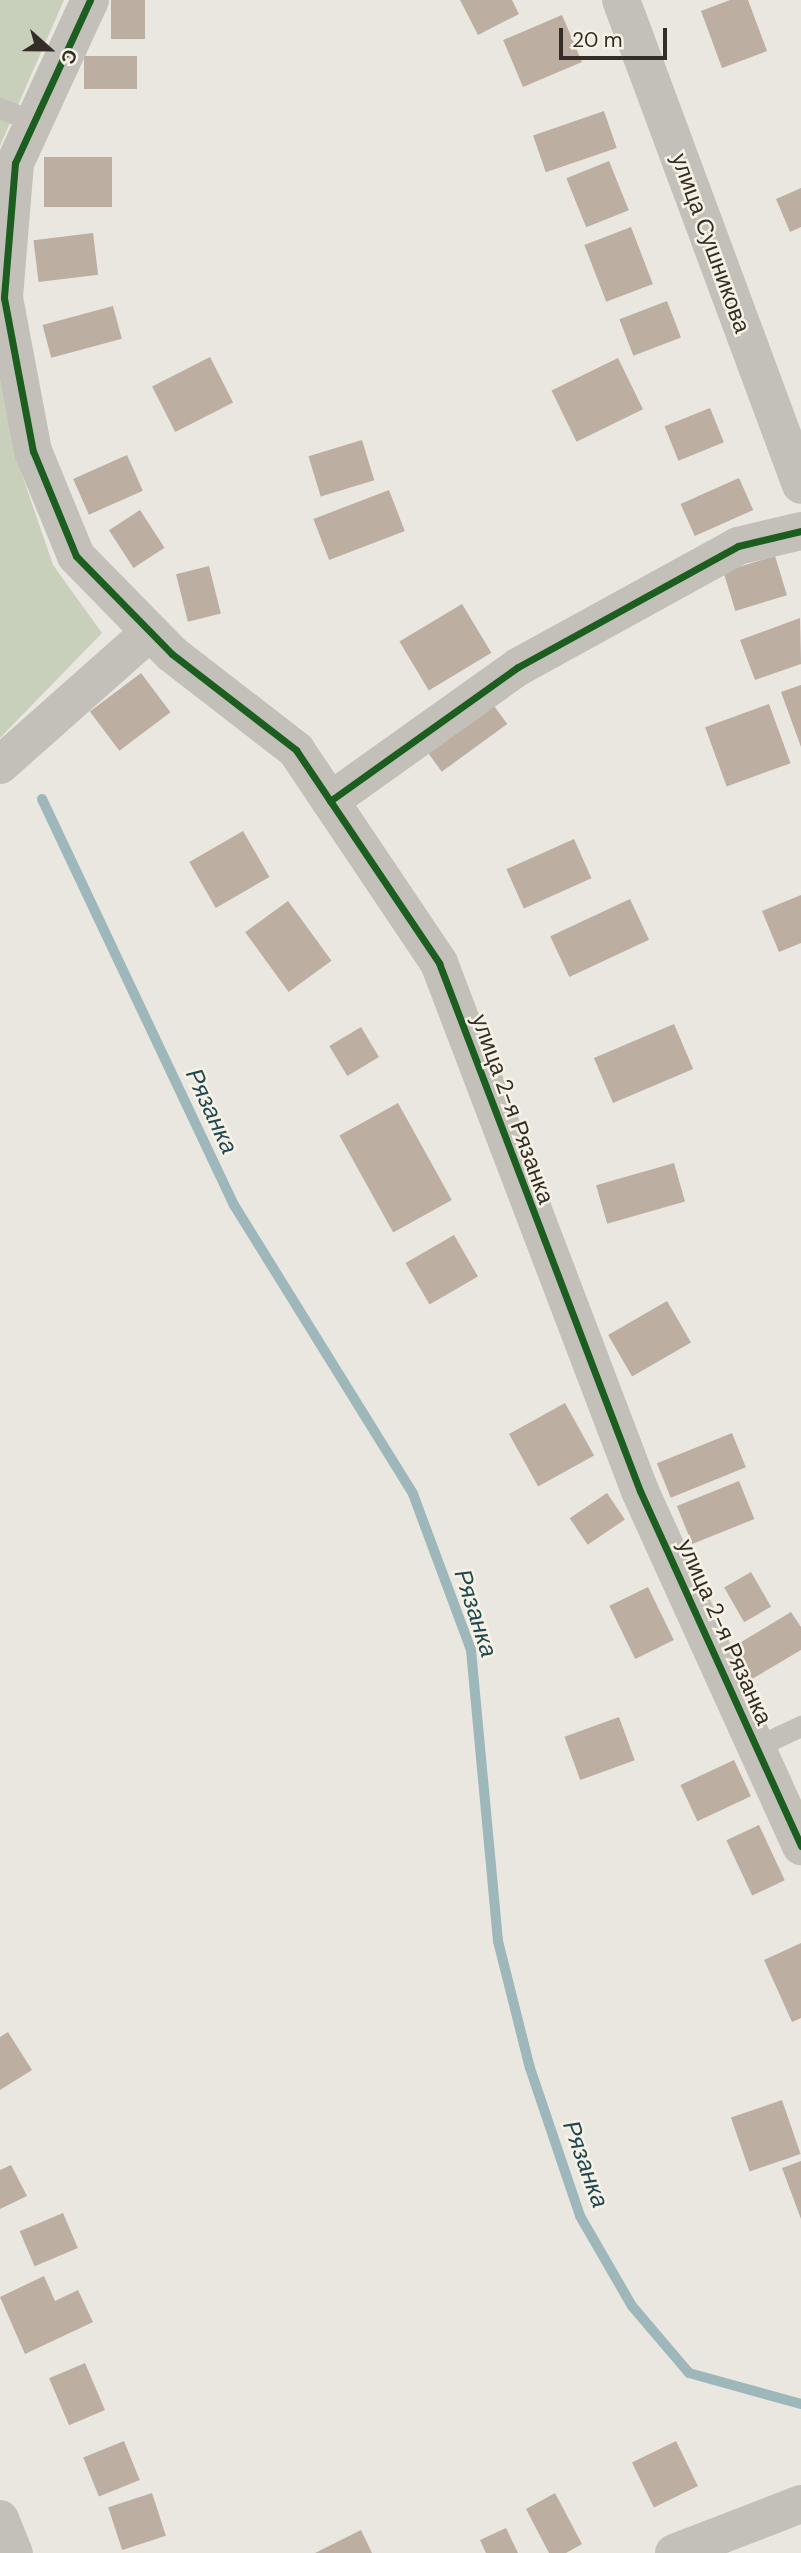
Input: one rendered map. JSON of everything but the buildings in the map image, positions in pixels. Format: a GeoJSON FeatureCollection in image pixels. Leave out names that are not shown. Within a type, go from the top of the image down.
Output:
{"type":"FeatureCollection","features":[{"type":"Feature","properties":{"kind":"street","name":"улица 2-я Рязанка"},"geometry":{"type":"LineString","coordinates":[[90,0],[16,114],[15,163],[4,298],[33,451],[76,556],[150,632],[296,750],[439,963],[640,1491],[801,1846]]}},
{"type":"Feature","properties":{"kind":"street","name":"улица Сушникова"},"geometry":{"type":"LineString","coordinates":[[621,0],[801,485]]}},
{"type":"Feature","properties":{"kind":"street"},"geometry":{"type":"LineString","coordinates":[[330,801],[518,667],[738,546],[801,531]]}},
{"type":"Feature","properties":{"kind":"street"},"geometry":{"type":"LineString","coordinates":[[0,765],[150,632]]}},
{"type":"Feature","properties":{"kind":"street"},"geometry":{"type":"LineString","coordinates":[[674,2553],[801,2504]]}},
{"type":"Feature","properties":{"kind":"street"},"geometry":{"type":"LineString","coordinates":[[0,2519],[14,2553]]}},
{"type":"Feature","properties":{"kind":"lane"},"geometry":{"type":"LineString","coordinates":[[756,1747],[801,1726]]}},
{"type":"Feature","properties":{"kind":"green space"},"geometry":{"type":"Polygon","coordinates":[[[0,0],[64,0],[0,146],[0,0]]]}},
{"type":"Feature","properties":{"kind":"green space"},"geometry":{"type":"Polygon","coordinates":[[[0,379],[15,454],[53,565],[102,633],[0,738],[0,379]]]}},
{"type":"Feature","properties":{"kind":"waterway","name":"Рязанка"},"geometry":{"type":"LineString","coordinates":[[42,799],[234,1205],[413,1494],[471,1650],[498,1941],[530,2068],[580,2216],[632,2306],[689,2373],[801,2404]]}},
{"type":"Feature","properties":{"kind":"cycle path"},"geometry":{"type":"LineString","coordinates":[[90,0],[15,163],[4,298],[33,451],[76,556],[172,654],[296,750],[439,963],[640,1491],[801,1846]]}},
{"type":"Feature","properties":{"kind":"cycle path"},"geometry":{"type":"LineString","coordinates":[[330,801],[518,667],[738,546],[801,531]]}}]}
